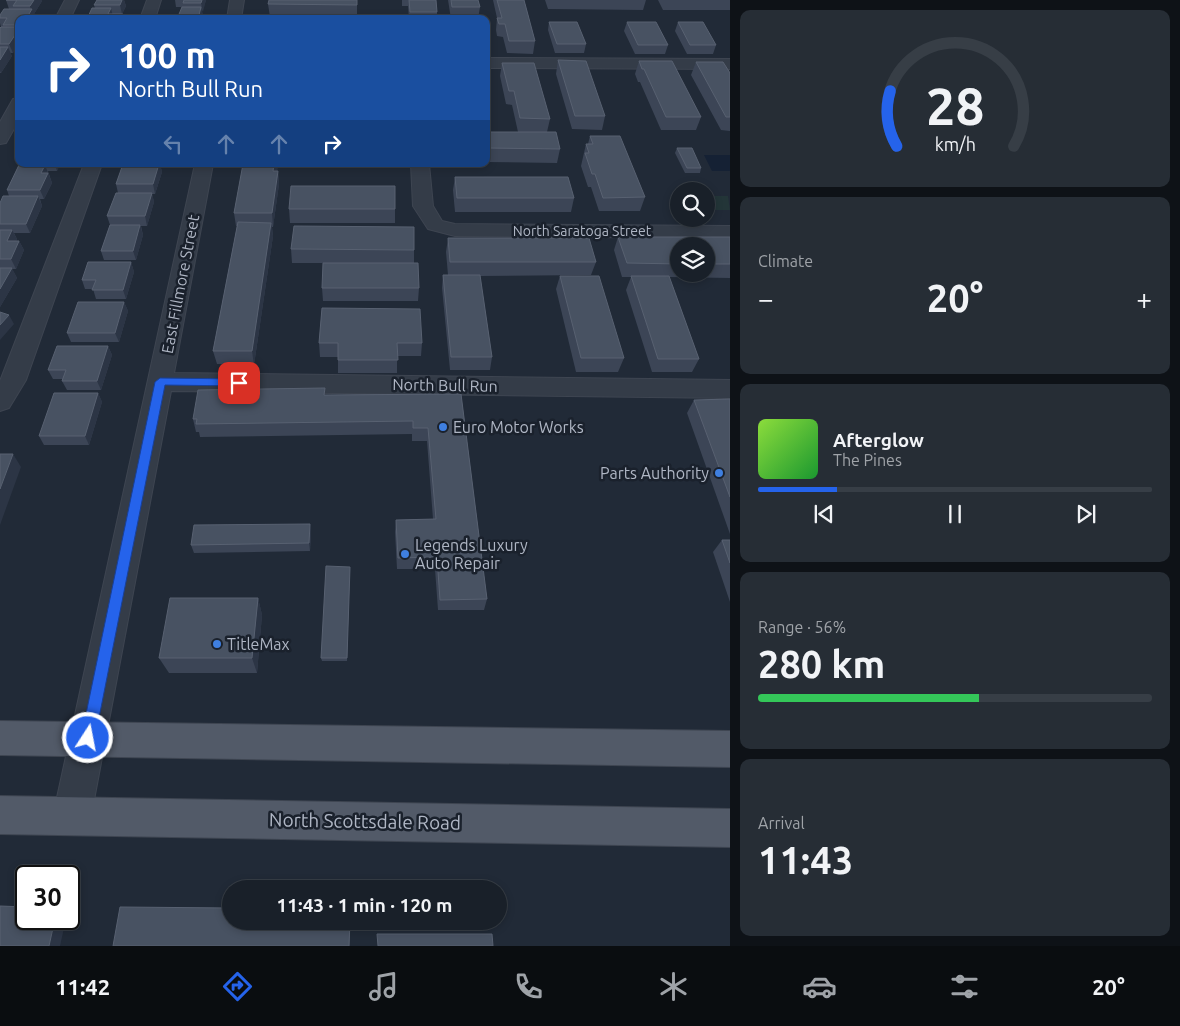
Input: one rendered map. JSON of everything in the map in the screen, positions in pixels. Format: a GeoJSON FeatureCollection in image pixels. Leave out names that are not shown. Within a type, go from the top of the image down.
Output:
{"type":"FeatureCollection","features":[{"type":"Feature","properties":{"kind":"main road"},"geometry":{"type":"LineString","coordinates":[[0,738],[730,750]]}},
{"type":"Feature","properties":{"kind":"main road","name":"North Scottsdale Road"},"geometry":{"type":"LineString","coordinates":[[0,815],[730,828]]}},
{"type":"Feature","properties":{"kind":"street"},"geometry":{"type":"LineString","coordinates":[[64,15],[72,0]]}},
{"type":"Feature","properties":{"kind":"street"},"geometry":{"type":"LineString","coordinates":[[148,15],[154,0]]}},
{"type":"Feature","properties":{"kind":"street"},"geometry":{"type":"LineString","coordinates":[[235,15],[237,0]]}},
{"type":"Feature","properties":{"kind":"street"},"geometry":{"type":"LineString","coordinates":[[490,63],[730,64]]}},
{"type":"Feature","properties":{"kind":"street"},"geometry":{"type":"LineString","coordinates":[[0,139],[15,111]]}},
{"type":"Feature","properties":{"kind":"street"},"geometry":{"type":"LineString","coordinates":[[0,401],[14,380],[92,167]]}},
{"type":"Feature","properties":{"kind":"street","name":"East Fillmore Street"},"geometry":{"type":"LineString","coordinates":[[72,816],[203,167]]}},
{"type":"Feature","properties":{"kind":"street","name":"North Saratoga Street"},"geometry":{"type":"LineString","coordinates":[[420,167],[423,206],[435,225],[456,230],[730,232]]}},
{"type":"Feature","properties":{"kind":"street","name":"North Bull Run"},"geometry":{"type":"LineString","coordinates":[[160,382],[730,388]]}},
{"type":"Feature","properties":{"kind":"shaded area"},"geometry":{"type":"Polygon","coordinates":[[[715,196],[728,196],[730,210],[715,210],[715,196]]]}},
{"type":"Feature","properties":{"kind":"water"},"geometry":{"type":"Polygon","coordinates":[[[704,155],[730,155],[730,171],[712,171],[704,155]]]}},
{"type":"Feature","properties":{"kind":"building"},"geometry":{"type":"Polygon","coordinates":[[[17,0],[34,0],[30,6],[13,6],[17,0]]]}},
{"type":"Feature","properties":{"kind":"building"},"geometry":{"type":"Polygon","coordinates":[[[97,0],[122,0],[120,5],[94,5],[97,0]]]}},
{"type":"Feature","properties":{"kind":"building"},"geometry":{"type":"Polygon","coordinates":[[[184,0],[202,0],[201,3],[183,3],[184,0]]]}},
{"type":"Feature","properties":{"kind":"building"},"geometry":{"type":"Polygon","coordinates":[[[269,0],[357,0],[357,5],[268,4],[269,0]]]}},
{"type":"Feature","properties":{"kind":"building"},"geometry":{"type":"Polygon","coordinates":[[[409,0],[436,0],[437,12],[410,12],[409,0]]]}},
{"type":"Feature","properties":{"kind":"building"},"geometry":{"type":"Polygon","coordinates":[[[451,0],[478,0],[480,7],[452,7],[451,0]]]}},
{"type":"Feature","properties":{"kind":"building"},"geometry":{"type":"Polygon","coordinates":[[[497,0],[524,0],[535,41],[509,41],[505,24],[499,24],[497,18],[502,18],[497,0]]]}},
{"type":"Feature","properties":{"kind":"building"},"geometry":{"type":"Polygon","coordinates":[[[182,7],[201,7],[199,15],[179,15],[182,7]]]}},
{"type":"Feature","properties":{"kind":"building"},"geometry":{"type":"Polygon","coordinates":[[[92,8],[111,8],[108,14],[123,14],[123,15],[89,15],[92,8]]]}},
{"type":"Feature","properties":{"kind":"building"},"geometry":{"type":"Polygon","coordinates":[[[4,9],[32,9],[28,15],[15,15],[15,25],[3,25],[7,18],[0,18],[4,9]]]}},
{"type":"Feature","properties":{"kind":"building"},"geometry":{"type":"Polygon","coordinates":[[[549,22],[577,22],[586,44],[557,44],[549,22]]]}},
{"type":"Feature","properties":{"kind":"building"},"geometry":{"type":"Polygon","coordinates":[[[627,22],[656,22],[668,45],[638,45],[627,22]]]}},
{"type":"Feature","properties":{"kind":"building"},"geometry":{"type":"Polygon","coordinates":[[[678,22],[703,22],[716,45],[690,45],[678,22]]]}},
{"type":"Feature","properties":{"kind":"building"},"geometry":{"type":"Polygon","coordinates":[[[15,27],[15,35],[9,44],[0,44],[0,28],[15,27]]]}},
{"type":"Feature","properties":{"kind":"building"},"geometry":{"type":"Polygon","coordinates":[[[0,47],[8,47],[0,60],[0,47]]]}},
{"type":"Feature","properties":{"kind":"building"},"geometry":{"type":"Polygon","coordinates":[[[558,60],[586,61],[605,116],[575,116],[558,60]]]}},
{"type":"Feature","properties":{"kind":"building"},"geometry":{"type":"Polygon","coordinates":[[[639,61],[672,61],[701,117],[666,117],[639,61]]]}},
{"type":"Feature","properties":{"kind":"building"},"geometry":{"type":"Polygon","coordinates":[[[696,62],[723,62],[730,73],[730,117],[726,117],[696,62]]]}},
{"type":"Feature","properties":{"kind":"building"},"geometry":{"type":"Polygon","coordinates":[[[502,63],[534,63],[550,119],[520,118],[514,91],[509,91],[502,63]]]}},
{"type":"Feature","properties":{"kind":"building"},"geometry":{"type":"Polygon","coordinates":[[[490,132],[556,132],[560,149],[490,148],[490,132]]]}},
{"type":"Feature","properties":{"kind":"building"},"geometry":{"type":"Polygon","coordinates":[[[590,136],[620,136],[645,197],[603,198],[585,153],[589,153],[586,144],[593,144],[590,136]]]}},
{"type":"Feature","properties":{"kind":"building"},"geometry":{"type":"Polygon","coordinates":[[[677,148],[692,148],[701,168],[687,168],[677,148]]]}},
{"type":"Feature","properties":{"kind":"building"},"geometry":{"type":"Polygon","coordinates":[[[18,167],[44,167],[41,173],[48,173],[40,190],[7,190],[18,167]]]}},
{"type":"Feature","properties":{"kind":"building"},"geometry":{"type":"Polygon","coordinates":[[[122,167],[158,167],[153,184],[116,184],[122,167]]]}},
{"type":"Feature","properties":{"kind":"building"},"geometry":{"type":"Polygon","coordinates":[[[242,167],[274,167],[273,171],[278,171],[272,213],[234,213],[242,167]]]}},
{"type":"Feature","properties":{"kind":"building"},"geometry":{"type":"Polygon","coordinates":[[[455,177],[568,177],[574,198],[457,198],[455,177]]]}},
{"type":"Feature","properties":{"kind":"building"},"geometry":{"type":"Polygon","coordinates":[[[291,186],[395,186],[395,209],[289,209],[291,186]]]}},
{"type":"Feature","properties":{"kind":"building"},"geometry":{"type":"Polygon","coordinates":[[[116,193],[152,193],[145,216],[107,216],[116,193]]]}},
{"type":"Feature","properties":{"kind":"building"},"geometry":{"type":"Polygon","coordinates":[[[3,196],[38,196],[26,224],[0,224],[0,203],[3,196]]]}},
{"type":"Feature","properties":{"kind":"building"},"geometry":{"type":"Polygon","coordinates":[[[238,222],[271,223],[252,351],[213,351],[238,222]]]}},
{"type":"Feature","properties":{"kind":"building"},"geometry":{"type":"Polygon","coordinates":[[[110,225],[140,225],[133,251],[101,251],[110,225]]]}},
{"type":"Feature","properties":{"kind":"building"},"geometry":{"type":"Polygon","coordinates":[[[294,226],[414,227],[414,250],[291,249],[294,226]]]}},
{"type":"Feature","properties":{"kind":"building"},"geometry":{"type":"Polygon","coordinates":[[[0,230],[12,230],[7,241],[19,241],[11,259],[0,259],[0,230]]]}},
{"type":"Feature","properties":{"kind":"building"},"geometry":{"type":"Polygon","coordinates":[[[618,237],[670,237],[670,264],[627,263],[618,237]]]}},
{"type":"Feature","properties":{"kind":"building"},"geometry":{"type":"Polygon","coordinates":[[[715,237],[730,237],[730,264],[715,264],[715,237]]]}},
{"type":"Feature","properties":{"kind":"building"},"geometry":{"type":"Polygon","coordinates":[[[448,238],[589,238],[596,262],[450,262],[448,238]]]}},
{"type":"Feature","properties":{"kind":"building"},"geometry":{"type":"Polygon","coordinates":[[[88,262],[131,262],[123,290],[92,290],[96,280],[82,280],[88,262]]]}},
{"type":"Feature","properties":{"kind":"building"},"geometry":{"type":"Polygon","coordinates":[[[323,263],[418,263],[419,288],[322,288],[323,263]]]}},
{"type":"Feature","properties":{"kind":"building"},"geometry":{"type":"Polygon","coordinates":[[[0,268],[12,268],[0,289],[0,268]]]}},
{"type":"Feature","properties":{"kind":"building"},"geometry":{"type":"Polygon","coordinates":[[[443,275],[480,275],[492,357],[451,357],[443,275]]]}},
{"type":"Feature","properties":{"kind":"building"},"geometry":{"type":"Polygon","coordinates":[[[560,276],[599,276],[624,358],[581,358],[560,276]]]}},
{"type":"Feature","properties":{"kind":"building"},"geometry":{"type":"Polygon","coordinates":[[[631,276],[669,276],[699,359],[658,359],[631,276]]]}},
{"type":"Feature","properties":{"kind":"building"},"geometry":{"type":"Polygon","coordinates":[[[78,302],[124,302],[115,333],[67,333],[78,302]]]}},
{"type":"Feature","properties":{"kind":"building"},"geometry":{"type":"Polygon","coordinates":[[[322,308],[420,309],[422,343],[397,343],[398,360],[338,360],[338,343],[319,343],[322,308]]]}},
{"type":"Feature","properties":{"kind":"building"},"geometry":{"type":"Polygon","coordinates":[[[0,312],[9,315],[0,325],[0,312]]]}},
{"type":"Feature","properties":{"kind":"building"},"geometry":{"type":"Polygon","coordinates":[[[57,346],[108,346],[97,381],[62,381],[66,370],[48,370],[57,346]]]}},
{"type":"Feature","properties":{"kind":"building"},"geometry":{"type":"Polygon","coordinates":[[[325,388],[324,395],[461,394],[487,599],[440,600],[437,557],[398,558],[396,520],[436,519],[428,428],[413,428],[413,421],[196,424],[197,419],[193,419],[198,390],[325,388]]]}},
{"type":"Feature","properties":{"kind":"building"},"geometry":{"type":"Polygon","coordinates":[[[54,393],[98,393],[85,436],[39,436],[54,393]]]}},
{"type":"Feature","properties":{"kind":"building"},"geometry":{"type":"Polygon","coordinates":[[[730,399],[730,497],[694,400],[730,399]]]}},
{"type":"Feature","properties":{"kind":"building"},"geometry":{"type":"Polygon","coordinates":[[[0,454],[13,454],[0,489],[0,454]]]}},
{"type":"Feature","properties":{"kind":"building"},"geometry":{"type":"Polygon","coordinates":[[[310,524],[309,543],[191,545],[194,525],[310,524]]]}},
{"type":"Feature","properties":{"kind":"building"},"geometry":{"type":"Polygon","coordinates":[[[722,540],[730,540],[730,563],[722,540]]]}},
{"type":"Feature","properties":{"kind":"building"},"geometry":{"type":"Polygon","coordinates":[[[326,566],[350,567],[347,658],[321,658],[326,566]]]}},
{"type":"Feature","properties":{"kind":"building","name":"TitleMax"},"geometry":{"type":"Polygon","coordinates":[[[170,598],[258,598],[252,658],[159,658],[170,598]]]}},
{"type":"Feature","properties":{"kind":"building"},"geometry":{"type":"Polygon","coordinates":[[[0,906],[15,907],[15,930],[53,930],[49,946],[0,946],[0,906]]]}},
{"type":"Feature","properties":{"kind":"building"},"geometry":{"type":"Polygon","coordinates":[[[120,907],[222,908],[222,930],[350,930],[349,946],[113,946],[120,907]]]}},
{"type":"Feature","properties":{"kind":"building"},"geometry":{"type":"Polygon","coordinates":[[[377,934],[492,934],[493,946],[378,946],[377,934]]]}},
{"type":"Feature","properties":{"kind":"place","name":"Euro Motor Works"},"geometry":{"type":"Point","coordinates":[443,427]}},
{"type":"Feature","properties":{"kind":"place","name":"Parts Authority"},"geometry":{"type":"Point","coordinates":[719,473]}},
{"type":"Feature","properties":{"kind":"place","name":"Legends Luxury Auto Repair"},"geometry":{"type":"Point","coordinates":[405,554]}},
{"type":"Feature","properties":{"kind":"place","name":"TitleMax"},"geometry":{"type":"Point","coordinates":[217,644]}},
{"type":"Feature","properties":{"kind":"route"},"geometry":{"type":"LineString","coordinates":[[88,738],[160,382],[239,383]]}}]}
